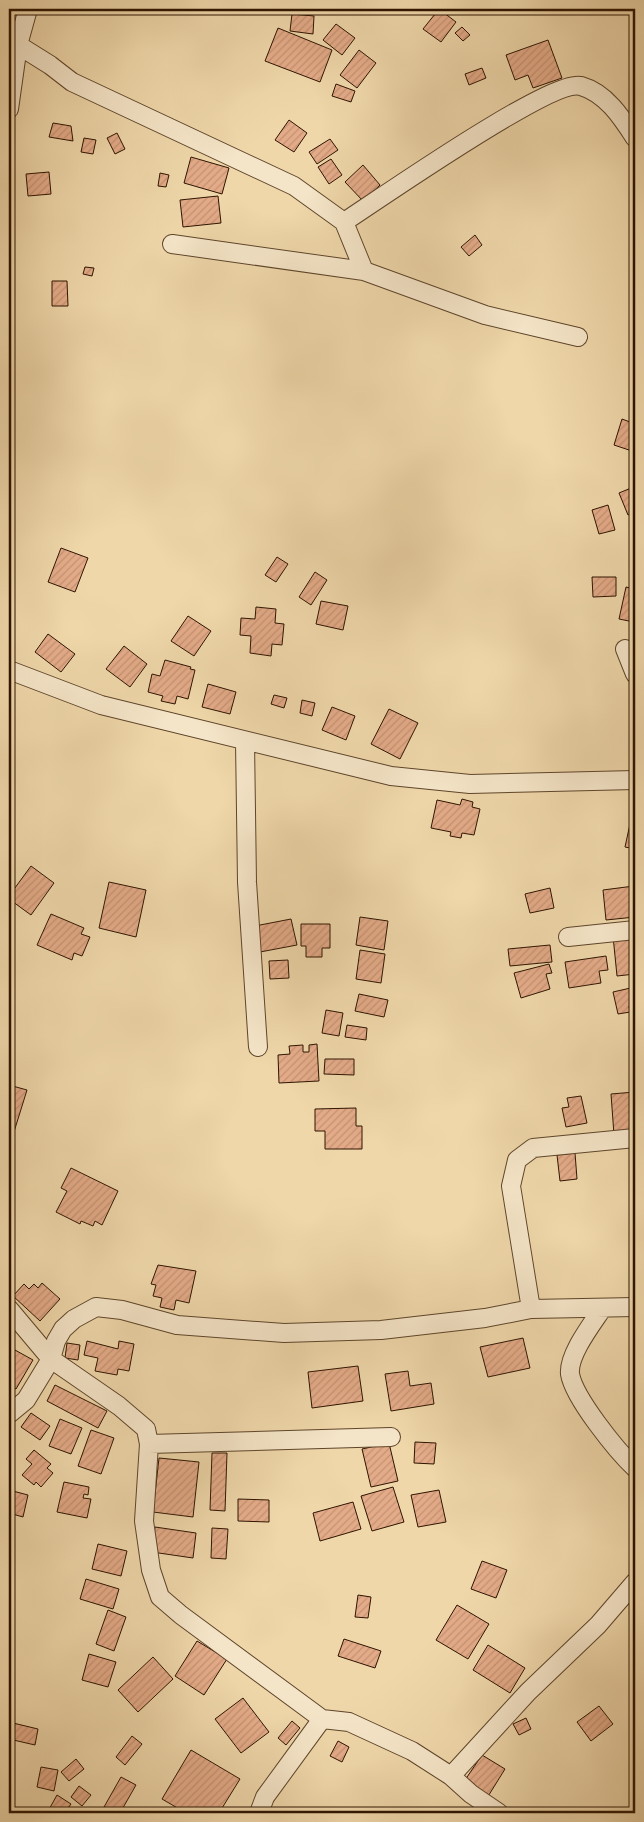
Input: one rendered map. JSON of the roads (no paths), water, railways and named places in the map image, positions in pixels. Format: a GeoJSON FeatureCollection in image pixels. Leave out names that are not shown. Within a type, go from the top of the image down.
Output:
{"type":"FeatureCollection","features":[{"type":"Feature","properties":{"kind":"street"},"geometry":{"type":"LineString","coordinates":[[9,110],[18,45],[28,9]]}},
{"type":"Feature","properties":{"kind":"street"},"geometry":{"type":"LineString","coordinates":[[18,45],[50,65],[72,82],[294,186],[344,222],[364,271]]}},
{"type":"Feature","properties":{"kind":"street"},"geometry":{"type":"LineString","coordinates":[[344,222],[482,131],[562,88],[580,86],[604,98],[623,119],[635,138]]}},
{"type":"Feature","properties":{"kind":"street"},"geometry":{"type":"LineString","coordinates":[[172,244],[364,271],[485,315],[578,337]]}},
{"type":"Feature","properties":{"kind":"street"},"geometry":{"type":"LineString","coordinates":[[625,649],[635,674]]}},
{"type":"Feature","properties":{"kind":"street"},"geometry":{"type":"LineString","coordinates":[[9,670],[101,705],[391,776],[470,784],[635,780]]}},
{"type":"Feature","properties":{"kind":"street"},"geometry":{"type":"LineString","coordinates":[[245,741],[247,882],[258,1047]]}},
{"type":"Feature","properties":{"kind":"street"},"geometry":{"type":"LineString","coordinates":[[568,937],[635,930]]}},
{"type":"Feature","properties":{"kind":"street"},"geometry":{"type":"LineString","coordinates":[[531,1309],[511,1186],[517,1160],[533,1148],[635,1138]]}},
{"type":"Feature","properties":{"kind":"street"},"geometry":{"type":"LineString","coordinates":[[9,1414],[26,1400],[51,1359],[56,1341],[63,1329],[74,1319],[96,1307],[122,1310],[177,1326],[284,1333],[381,1330],[485,1318],[531,1309],[635,1307]]}},
{"type":"Feature","properties":{"kind":"street"},"geometry":{"type":"LineString","coordinates":[[9,1309],[51,1359],[138,1420],[146,1429],[149,1444],[144,1521],[151,1570],[160,1596],[181,1615],[322,1719],[349,1722],[412,1751],[451,1776],[471,1794],[499,1813]]}},
{"type":"Feature","properties":{"kind":"street"},"geometry":{"type":"LineString","coordinates":[[602,1309],[578,1344],[570,1373],[580,1396],[618,1452],[635,1468]]}},
{"type":"Feature","properties":{"kind":"street"},"geometry":{"type":"LineString","coordinates":[[149,1444],[391,1437]]}},
{"type":"Feature","properties":{"kind":"street"},"geometry":{"type":"LineString","coordinates":[[451,1776],[528,1692],[598,1625],[635,1582]]}},
{"type":"Feature","properties":{"kind":"street"},"geometry":{"type":"LineString","coordinates":[[259,1813],[265,1797],[322,1719]]}}]}
